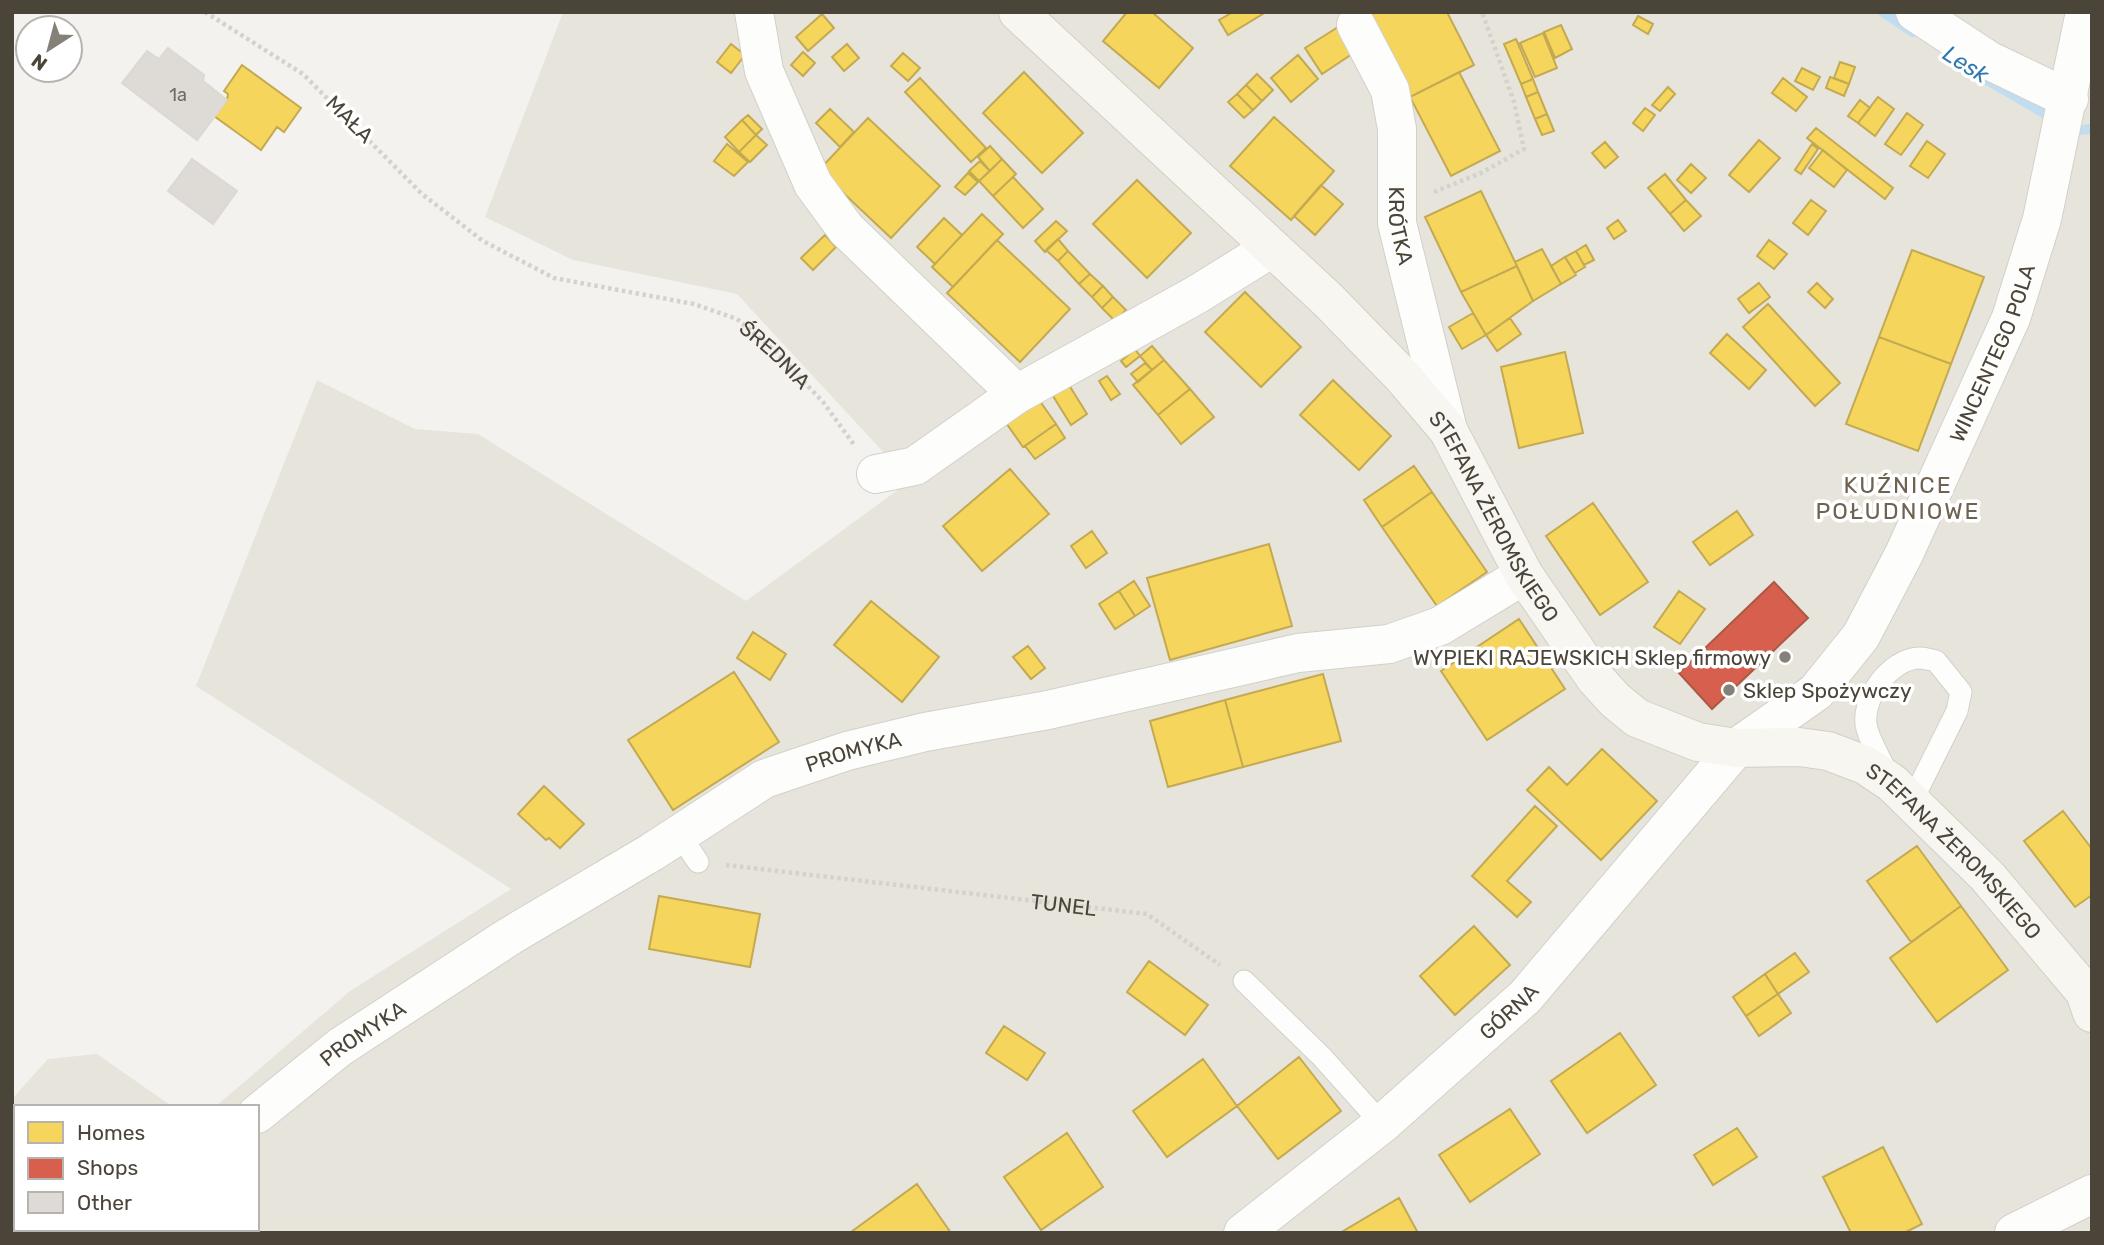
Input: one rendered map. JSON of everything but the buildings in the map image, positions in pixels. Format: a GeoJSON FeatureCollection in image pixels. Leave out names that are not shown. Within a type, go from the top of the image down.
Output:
{"type":"FeatureCollection","features":[{"type":"Feature","properties":{"kind":"street"},"geometry":{"type":"LineString","coordinates":[[754,12],[764,71],[813,184],[846,229],[1017,394]]}},
{"type":"Feature","properties":{"kind":"street","name":"STEFANA ŻEROMSKIEGO"},"geometry":{"type":"LineString","coordinates":[[1018,12],[1270,249],[1328,300],[1402,376],[1448,430],[1524,575],[1595,678],[1637,718],[1698,741],[1736,748],[1799,747],[1828,751],[1865,765],[1902,792],[2021,914],[2085,992],[2092,1013]]}},
{"type":"Feature","properties":{"kind":"street"},"geometry":{"type":"LineString","coordinates":[[1915,12],[1988,60],[2069,99]]}},
{"type":"Feature","properties":{"kind":"street","name":"WINCENTEGO POLA"},"geometry":{"type":"LineString","coordinates":[[1736,748],[1816,692],[1861,636],[1904,554],[2011,318],[2042,219],[2085,12]]}},
{"type":"Feature","properties":{"kind":"street","name":"KRÓTKA"},"geometry":{"type":"LineString","coordinates":[[1356,25],[1390,90],[1397,129],[1397,223],[1448,430]]}},
{"type":"Feature","properties":{"kind":"street"},"geometry":{"type":"LineString","coordinates":[[876,474],[915,466],[1017,394],[1196,295],[1270,249]]}},
{"type":"Feature","properties":{"kind":"street","name":"PROMYKA"},"geometry":{"type":"LineString","coordinates":[[259,1112],[340,1047],[510,936],[689,848],[764,779],[847,751],[925,732],[1048,710],[1298,653],[1389,644],[1440,626],[1524,575]]}},
{"type":"Feature","properties":{"kind":"street","name":"GÓRNA"},"geometry":{"type":"LineString","coordinates":[[1243,1233],[1382,1124],[1525,997],[1736,748]]}},
{"type":"Feature","properties":{"kind":"street"},"geometry":{"type":"LineString","coordinates":[[2014,1233],[2092,1194]]}},
{"type":"Feature","properties":{"kind":"lane"},"geometry":{"type":"LineString","coordinates":[[1919,658],[1936,661],[1961,692],[1956,711],[1902,792],[1866,727],[1867,709],[1875,690],[1887,675],[1903,663],[1919,658]]}},
{"type":"Feature","properties":{"kind":"lane"},"geometry":{"type":"LineString","coordinates":[[1244,981],[1322,1057],[1382,1124]]}},
{"type":"Feature","properties":{"kind":"path","name":"MAŁA"},"geometry":{"type":"LineString","coordinates":[[205,12],[303,74],[422,194],[483,241]]}},
{"type":"Feature","properties":{"kind":"path"},"geometry":{"type":"LineString","coordinates":[[1397,207],[1481,173],[1524,149],[1514,102],[1482,12]]}},
{"type":"Feature","properties":{"kind":"path","name":"ŚREDNIA"},"geometry":{"type":"LineString","coordinates":[[483,241],[554,278],[694,304],[737,319],[776,352],[822,402],[876,474]]}},
{"type":"Feature","properties":{"kind":"path","name":"TUNEL"},"geometry":{"type":"LineString","coordinates":[[689,848],[1147,914],[1244,981]]}},
{"type":"Feature","properties":{"kind":"shaded area"},"geometry":{"type":"Polygon","coordinates":[[[563,12],[2092,12],[2092,1233],[12,1233],[12,1099],[48,1059],[97,1054],[170,1105],[14,1105],[14,1231],[259,1231],[259,1105],[217,1105],[350,991],[511,889],[196,686],[317,380],[415,429],[478,434],[746,601],[910,481],[737,294],[573,260],[485,217],[563,12]]]}},
{"type":"Feature","properties":{"kind":"waterway","name":"Lesk"},"geometry":{"type":"LineString","coordinates":[[1883,12],[1913,32]]}},
{"type":"Feature","properties":{"kind":"waterway","name":"Lesk"},"geometry":{"type":"LineString","coordinates":[[1985,79],[2049,116]]}},
{"type":"Feature","properties":{"kind":"waterway","name":"Lesk"},"geometry":{"type":"LineString","coordinates":[[2081,130],[2092,129]]}},
{"type":"Feature","properties":{"kind":"place","name":"WYPIEKI RAJEWSKICH Sklep firmowy"},"geometry":{"type":"Point","coordinates":[1785,657]}},
{"type":"Feature","properties":{"kind":"place","name":"Sklep Spożywczy"},"geometry":{"type":"Point","coordinates":[1729,690]}},
{"type":"Feature","properties":{"kind":"district","name":"KUŹNICE POŁUDNIOWE"},"geometry":{"type":"Point","coordinates":[1898,498]}}]}
